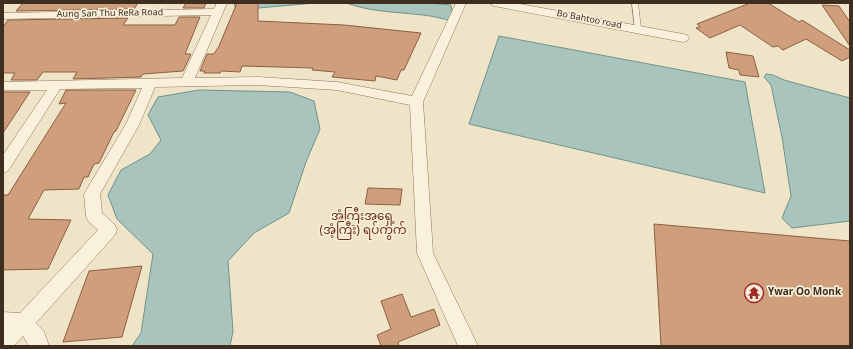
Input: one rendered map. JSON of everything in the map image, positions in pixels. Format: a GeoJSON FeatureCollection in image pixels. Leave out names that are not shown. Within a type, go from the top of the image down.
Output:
{"type":"FeatureCollection","features":[{"type":"Feature","properties":{"kind":"street"},"geometry":{"type":"LineString","coordinates":[[461,3],[416,102],[425,253],[464,345]]}},
{"type":"Feature","properties":{"kind":"street","name":"Bo Bahtoo road"},"geometry":{"type":"LineString","coordinates":[[494,3],[683,38]]}},
{"type":"Feature","properties":{"kind":"street"},"geometry":{"type":"LineString","coordinates":[[186,83],[219,8]]}},
{"type":"Feature","properties":{"kind":"street","name":"Aung San Thu ReRa Road"},"geometry":{"type":"LineString","coordinates":[[4,11],[219,8]]}},
{"type":"Feature","properties":{"kind":"street"},"geometry":{"type":"LineString","coordinates":[[3,86],[258,81],[337,86],[416,102]]}},
{"type":"Feature","properties":{"kind":"street"},"geometry":{"type":"LineString","coordinates":[[3,343],[24,323],[109,230],[94,216],[92,194],[132,125],[151,83]]}},
{"type":"Feature","properties":{"kind":"street"},"geometry":{"type":"LineString","coordinates":[[3,167],[56,86]]}},
{"type":"Feature","properties":{"kind":"street"},"geometry":{"type":"LineString","coordinates":[[3,321],[24,323],[37,338],[40,346]]}},
{"type":"Feature","properties":{"kind":"lane"},"geometry":{"type":"LineString","coordinates":[[635,3],[638,29]]}},
{"type":"Feature","properties":{"kind":"water"},"geometry":{"type":"Polygon","coordinates":[[[234,3],[315,3],[236,10],[234,3]]]}},
{"type":"Feature","properties":{"kind":"water"},"geometry":{"type":"Polygon","coordinates":[[[346,3],[430,3],[451,5],[453,21],[427,15],[374,10],[346,3]]]}},
{"type":"Feature","properties":{"kind":"water"},"geometry":{"type":"Polygon","coordinates":[[[499,36],[745,82],[765,193],[469,124],[499,36]]]}},
{"type":"Feature","properties":{"kind":"water"},"geometry":{"type":"Polygon","coordinates":[[[766,74],[850,98],[850,221],[792,228],[782,218],[791,196],[782,137],[771,85],[764,77],[766,74]]]}},
{"type":"Feature","properties":{"kind":"water"},"geometry":{"type":"Polygon","coordinates":[[[199,90],[290,92],[314,101],[320,129],[306,162],[289,213],[254,233],[228,261],[233,331],[230,346],[132,346],[141,333],[153,254],[117,219],[108,195],[121,170],[150,154],[161,140],[148,115],[158,97],[199,90]]]}},
{"type":"Feature","properties":{"kind":"building"},"geometry":{"type":"Polygon","coordinates":[[[23,3],[138,3],[134,9],[16,11],[23,3]]]}},
{"type":"Feature","properties":{"kind":"building"},"geometry":{"type":"Polygon","coordinates":[[[186,3],[206,3],[204,8],[183,8],[186,3]]]}},
{"type":"Feature","properties":{"kind":"building"},"geometry":{"type":"Polygon","coordinates":[[[237,3],[258,3],[258,21],[344,25],[421,33],[404,70],[401,70],[397,80],[376,76],[375,81],[332,77],[335,72],[312,70],[313,68],[242,66],[240,72],[222,71],[220,73],[204,73],[205,71],[200,71],[207,54],[214,54],[219,46],[237,3]]]}},
{"type":"Feature","properties":{"kind":"building"},"geometry":{"type":"Polygon","coordinates":[[[750,3],[768,3],[799,22],[802,20],[850,50],[850,57],[842,61],[806,39],[783,50],[778,46],[773,47],[740,25],[710,38],[696,28],[700,27],[697,24],[750,3]]]}},
{"type":"Feature","properties":{"kind":"building"},"geometry":{"type":"Polygon","coordinates":[[[822,5],[839,6],[850,22],[850,46],[822,5]]]}},
{"type":"Feature","properties":{"kind":"building"},"geometry":{"type":"Polygon","coordinates":[[[179,17],[200,17],[185,54],[191,54],[183,71],[143,74],[141,77],[73,79],[77,72],[43,72],[37,80],[11,80],[15,73],[3,73],[3,27],[8,20],[128,18],[123,25],[175,25],[179,17]]]}},
{"type":"Feature","properties":{"kind":"building"},"geometry":{"type":"Polygon","coordinates":[[[726,52],[753,56],[759,77],[740,75],[739,70],[729,68],[726,52]]]}},
{"type":"Feature","properties":{"kind":"building"},"geometry":{"type":"Polygon","coordinates":[[[66,90],[136,90],[99,163],[94,164],[88,177],[84,177],[79,189],[44,190],[28,219],[71,220],[48,269],[3,270],[3,195],[8,195],[66,103],[59,104],[66,90]]]}},
{"type":"Feature","properties":{"kind":"building"},"geometry":{"type":"Polygon","coordinates":[[[30,92],[3,133],[3,93],[30,92]]]}},
{"type":"Feature","properties":{"kind":"building"},"geometry":{"type":"Polygon","coordinates":[[[368,188],[402,189],[400,205],[365,204],[368,188]]]}},
{"type":"Feature","properties":{"kind":"building","name":"Ywar Oo Monk"},"geometry":{"type":"Polygon","coordinates":[[[654,224],[850,241],[850,346],[661,346],[654,224]]]}},
{"type":"Feature","properties":{"kind":"building"},"geometry":{"type":"Polygon","coordinates":[[[142,266],[122,337],[63,342],[89,271],[142,266]]]}},
{"type":"Feature","properties":{"kind":"building"},"geometry":{"type":"Polygon","coordinates":[[[402,294],[411,317],[434,309],[440,325],[398,342],[399,346],[381,346],[377,335],[391,329],[381,301],[402,294]]]}},
{"type":"Feature","properties":{"kind":"place","name":"Ywar Oo Monk"},"geometry":{"type":"Point","coordinates":[754,293]}},
{"type":"Feature","properties":{"kind":"district","name":"အံ့ကြီးအရှေ့ (အံ့ကြီး) ရပ်ကွက်"},"geometry":{"type":"Point","coordinates":[363,224]}}]}
